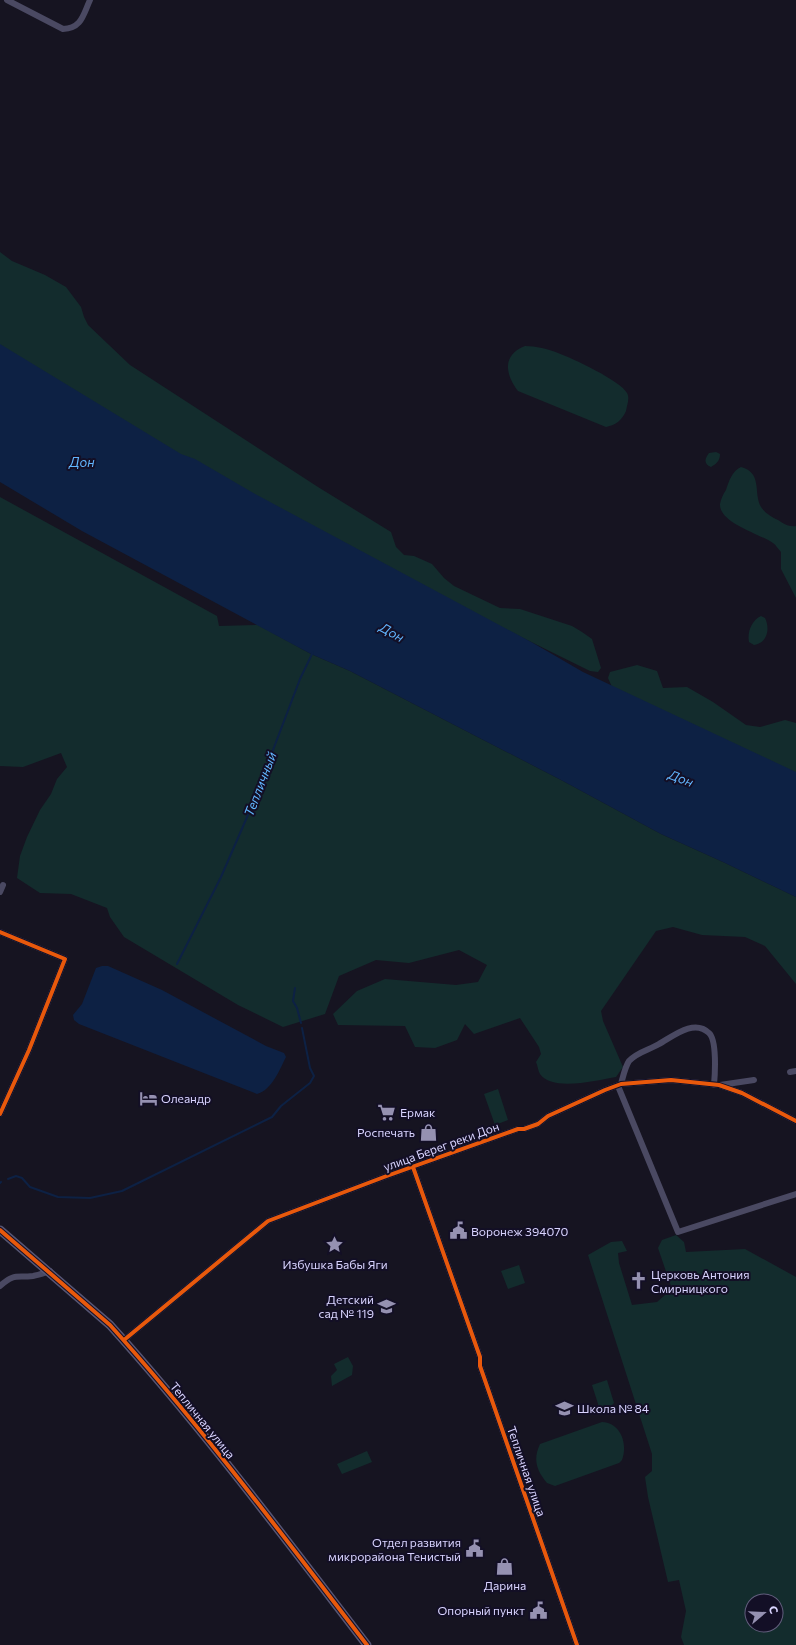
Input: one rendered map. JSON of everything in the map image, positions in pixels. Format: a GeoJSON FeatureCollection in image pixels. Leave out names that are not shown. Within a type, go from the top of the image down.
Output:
{"type":"FeatureCollection","features":[{"type":"Feature","properties":{"kind":"street"},"geometry":{"type":"LineString","coordinates":[[7,0],[63,29],[72,28],[79,23],[90,0]]}},
{"type":"Feature","properties":{"kind":"street"},"geometry":{"type":"LineString","coordinates":[[0,892],[3,885]]}},
{"type":"Feature","properties":{"kind":"street"},"geometry":{"type":"LineString","coordinates":[[0,932],[65,959],[29,1050],[0,1114]]}},
{"type":"Feature","properties":{"kind":"street"},"geometry":{"type":"LineString","coordinates":[[754,1080],[717,1085],[713,1043],[710,1034],[703,1029],[691,1028],[678,1032],[634,1057],[628,1063],[619,1085],[678,1232],[796,1194]]}},
{"type":"Feature","properties":{"kind":"street","name":"улица Берег реки Дон"},"geometry":{"type":"LineString","coordinates":[[124,1340],[268,1221],[412,1166],[518,1129],[524,1129],[538,1124],[548,1116],[619,1085],[671,1080],[717,1085],[742,1093],[796,1121]]}},
{"type":"Feature","properties":{"kind":"street","name":"Тепличная улица"},"geometry":{"type":"LineString","coordinates":[[412,1166],[480,1357],[480,1366],[527,1504],[557,1583],[577,1645]]}},
{"type":"Feature","properties":{"kind":"street","name":"Тепличная улица"},"geometry":{"type":"LineString","coordinates":[[0,1230],[110,1325],[124,1340],[183,1409],[368,1645]]}},
{"type":"Feature","properties":{"kind":"street"},"geometry":{"type":"LineString","coordinates":[[0,1286],[9,1278],[19,1275],[34,1276],[50,1272]]}},
{"type":"Feature","properties":{"kind":"green space"},"geometry":{"type":"Polygon","coordinates":[[[0,252],[12,261],[45,275],[66,287],[81,307],[88,325],[130,365],[318,487],[391,532],[396,547],[404,555],[414,556],[432,564],[444,578],[454,586],[500,608],[520,609],[572,626],[592,639],[601,668],[598,672],[590,671],[456,605],[167,448],[0,347],[0,252]]]}},
{"type":"Feature","properties":{"kind":"green space"},"geometry":{"type":"Polygon","coordinates":[[[525,346],[542,348],[565,356],[596,370],[616,382],[628,395],[626,411],[623,417],[613,425],[606,427],[518,391],[510,378],[508,366],[512,354],[525,346]]]}},
{"type":"Feature","properties":{"kind":"green space"},"geometry":{"type":"Polygon","coordinates":[[[716,452],[720,454],[719,459],[711,467],[708,466],[706,463],[706,457],[709,453],[716,452]]]}},
{"type":"Feature","properties":{"kind":"green space"},"geometry":{"type":"Polygon","coordinates":[[[741,467],[748,470],[755,479],[761,507],[769,515],[784,524],[796,526],[796,598],[781,569],[781,552],[776,546],[733,522],[721,511],[720,502],[723,495],[733,474],[741,467]]]}},
{"type":"Feature","properties":{"kind":"green space"},"geometry":{"type":"Polygon","coordinates":[[[0,497],[217,616],[219,626],[258,625],[311,654],[350,671],[563,781],[661,834],[796,897],[796,984],[765,946],[745,937],[702,935],[673,927],[656,931],[601,1011],[603,1021],[623,1067],[616,1077],[565,1084],[546,1079],[539,1073],[536,1062],[541,1054],[539,1047],[520,1018],[474,1034],[465,1024],[457,1040],[435,1048],[415,1047],[405,1026],[338,1025],[333,1014],[357,991],[385,979],[456,985],[478,982],[487,965],[459,950],[409,963],[376,960],[339,976],[325,1014],[283,1027],[238,1005],[124,937],[110,917],[107,908],[71,894],[40,893],[17,878],[20,856],[40,810],[51,794],[57,779],[67,767],[61,753],[23,767],[0,766],[0,497]]]}},
{"type":"Feature","properties":{"kind":"green space"},"geometry":{"type":"Polygon","coordinates":[[[761,616],[765,618],[767,622],[767,634],[759,644],[754,645],[749,642],[750,630],[755,620],[761,616]]]}},
{"type":"Feature","properties":{"kind":"green space"},"geometry":{"type":"Polygon","coordinates":[[[637,665],[657,671],[663,688],[687,687],[713,702],[746,725],[760,727],[785,720],[796,723],[796,775],[612,687],[608,678],[610,672],[637,665]]]}},
{"type":"Feature","properties":{"kind":"green space"},"geometry":{"type":"Polygon","coordinates":[[[498,1089],[508,1120],[495,1125],[484,1094],[498,1089]]]}},
{"type":"Feature","properties":{"kind":"green space"},"geometry":{"type":"Polygon","coordinates":[[[676,1235],[684,1242],[686,1252],[745,1249],[796,1277],[796,1645],[684,1645],[681,1637],[686,1611],[679,1580],[668,1582],[648,1497],[645,1477],[652,1471],[652,1454],[588,1255],[611,1242],[622,1241],[627,1251],[618,1253],[619,1263],[632,1305],[657,1302],[672,1289],[658,1248],[662,1240],[676,1235]]]}},
{"type":"Feature","properties":{"kind":"green space"},"geometry":{"type":"Polygon","coordinates":[[[519,1265],[525,1283],[508,1289],[501,1271],[519,1265]]]}},
{"type":"Feature","properties":{"kind":"green space"},"geometry":{"type":"Polygon","coordinates":[[[348,1357],[353,1366],[352,1375],[332,1386],[331,1376],[337,1370],[334,1364],[348,1357]]]}},
{"type":"Feature","properties":{"kind":"green space"},"geometry":{"type":"Polygon","coordinates":[[[607,1380],[614,1403],[611,1406],[601,1409],[592,1385],[607,1380]]]}},
{"type":"Feature","properties":{"kind":"green space"},"geometry":{"type":"Polygon","coordinates":[[[602,1422],[609,1423],[614,1426],[621,1435],[624,1447],[622,1460],[619,1463],[555,1486],[547,1483],[540,1474],[536,1460],[540,1444],[602,1422]]]}},
{"type":"Feature","properties":{"kind":"green space"},"geometry":{"type":"Polygon","coordinates":[[[367,1451],[372,1462],[342,1474],[337,1464],[367,1451]]]}},
{"type":"Feature","properties":{"kind":"water","name":"Дон"},"geometry":{"type":"Polygon","coordinates":[[[0,344],[181,454],[195,459],[257,495],[533,643],[583,672],[796,772],[796,897],[661,834],[563,781],[350,671],[311,654],[82,531],[0,482],[0,344]]]}},
{"type":"Feature","properties":{"kind":"water"},"geometry":{"type":"Polygon","coordinates":[[[108,966],[162,990],[266,1046],[284,1053],[286,1057],[271,1084],[262,1092],[257,1094],[79,1024],[74,1020],[73,1015],[82,1004],[96,968],[108,966]]]}},
{"type":"Feature","properties":{"kind":"waterway","name":"Тепличный"},"geometry":{"type":"LineString","coordinates":[[177,964],[221,877],[251,808],[300,679],[313,652]]}},
{"type":"Feature","properties":{"kind":"waterway"},"geometry":{"type":"LineString","coordinates":[[295,988],[293,1001],[297,1008],[301,1023]]}},
{"type":"Feature","properties":{"kind":"waterway"},"geometry":{"type":"LineString","coordinates":[[8,1179],[16,1176],[22,1178],[30,1187],[58,1197],[90,1198],[122,1191],[272,1117],[281,1106],[310,1083],[314,1076],[310,1068],[302,1028]]}},
{"type":"Feature","properties":{"kind":"cycle path"},"geometry":{"type":"LineString","coordinates":[[0,932],[65,959],[29,1050],[0,1114]]}},
{"type":"Feature","properties":{"kind":"cycle path"},"geometry":{"type":"LineString","coordinates":[[124,1340],[268,1221],[384,1177],[518,1129],[524,1129],[538,1124],[548,1116],[621,1084],[671,1080],[719,1085],[742,1093],[796,1121]]}},
{"type":"Feature","properties":{"kind":"cycle path"},"geometry":{"type":"LineString","coordinates":[[413,1167],[480,1357],[480,1366],[577,1645]]}},
{"type":"Feature","properties":{"kind":"cycle path"},"geometry":{"type":"LineString","coordinates":[[0,1230],[110,1325],[144,1363],[209,1442],[367,1645]]}},
{"type":"Feature","properties":{"kind":"place","name":"Олеандр"},"geometry":{"type":"Point","coordinates":[148,1098]}},
{"type":"Feature","properties":{"kind":"place","name":"Ермак"},"geometry":{"type":"Point","coordinates":[387,1112]}},
{"type":"Feature","properties":{"kind":"place","name":"Роспечать"},"geometry":{"type":"Point","coordinates":[428,1132]}},
{"type":"Feature","properties":{"kind":"place","name":"Воронеж 394070"},"geometry":{"type":"Point","coordinates":[458,1231]}},
{"type":"Feature","properties":{"kind":"place","name":"Избушка Бабы Яги"},"geometry":{"type":"Point","coordinates":[335,1245]}},
{"type":"Feature","properties":{"kind":"place","name":"Церковь Антония Смирницкого"},"geometry":{"type":"Point","coordinates":[638,1281]}},
{"type":"Feature","properties":{"kind":"place","name":"Детский сад № 119"},"geometry":{"type":"Point","coordinates":[387,1306]}},
{"type":"Feature","properties":{"kind":"place","name":"Школа № 84"},"geometry":{"type":"Point","coordinates":[564,1408]}},
{"type":"Feature","properties":{"kind":"place","name":"Отдел развития микрорайона Тенистый"},"geometry":{"type":"Point","coordinates":[474,1549]}},
{"type":"Feature","properties":{"kind":"place","name":"Дарина"},"geometry":{"type":"Point","coordinates":[505,1566]}},
{"type":"Feature","properties":{"kind":"place","name":"Опорный пункт"},"geometry":{"type":"Point","coordinates":[538,1610]}}]}
